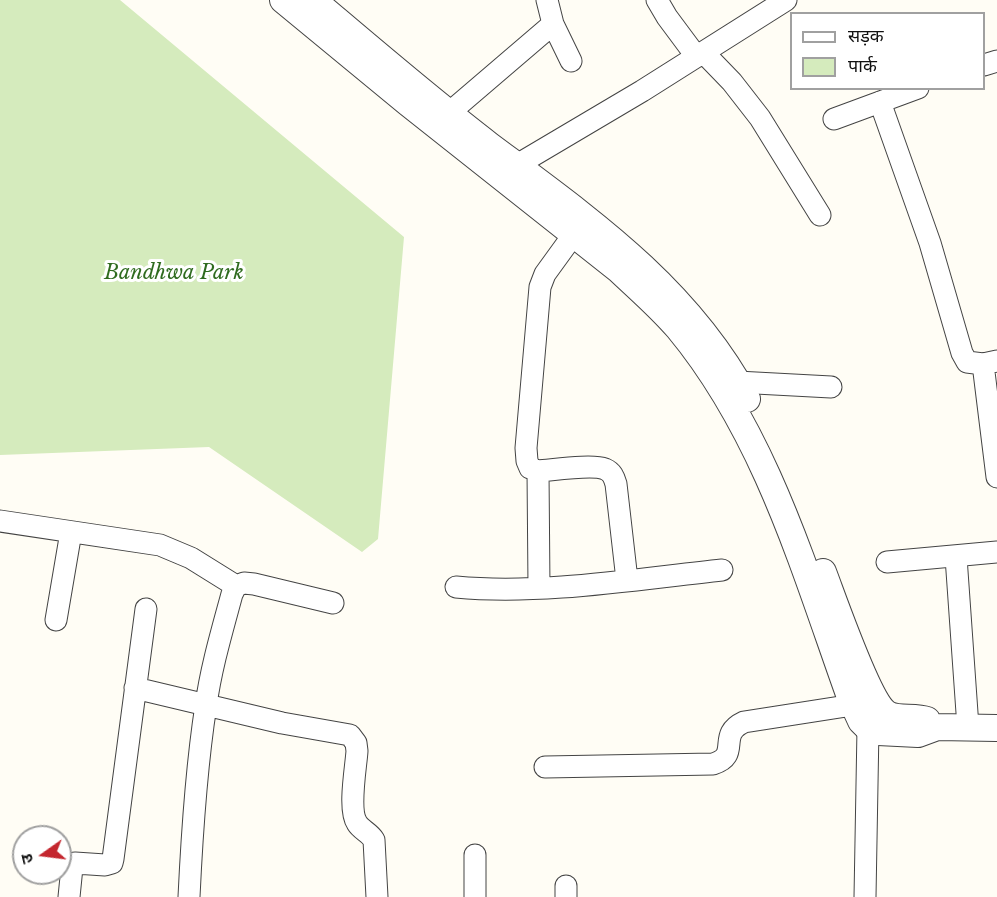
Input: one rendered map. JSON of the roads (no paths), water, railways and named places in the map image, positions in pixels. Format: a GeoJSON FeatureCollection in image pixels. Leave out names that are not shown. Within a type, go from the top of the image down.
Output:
{"type":"FeatureCollection","features":[{"type":"Feature","properties":{"kind":"street"},"geometry":{"type":"LineString","coordinates":[[283,0],[509,171],[620,246],[670,292],[700,327],[737,382],[784,474],[864,702],[861,721],[868,728],[891,734],[918,734],[937,727],[997,728]]}},
{"type":"Feature","properties":{"kind":"street"},"geometry":{"type":"LineString","coordinates":[[313,0],[449,113],[574,234],[619,270],[677,327],[701,358],[740,418],[864,702]]}},
{"type":"Feature","properties":{"kind":"street"},"geometry":{"type":"LineString","coordinates":[[547,0],[553,24],[571,61]]}},
{"type":"Feature","properties":{"kind":"street"},"geometry":{"type":"LineString","coordinates":[[657,0],[667,17],[699,54],[732,82],[754,110],[820,215]]}},
{"type":"Feature","properties":{"kind":"street"},"geometry":{"type":"LineString","coordinates":[[509,171],[786,0]]}},
{"type":"Feature","properties":{"kind":"street"},"geometry":{"type":"LineString","coordinates":[[449,113],[553,24]]}},
{"type":"Feature","properties":{"kind":"street"},"geometry":{"type":"LineString","coordinates":[[834,119],[913,90]]}},
{"type":"Feature","properties":{"kind":"street"},"geometry":{"type":"LineString","coordinates":[[880,102],[916,199],[962,353],[967,362],[990,362],[997,477]]}},
{"type":"Feature","properties":{"kind":"street"},"geometry":{"type":"LineString","coordinates":[[574,234],[544,274],[540,287],[526,448],[527,461],[530,468],[538,471],[597,468],[613,475],[627,580]]}},
{"type":"Feature","properties":{"kind":"street"},"geometry":{"type":"LineString","coordinates":[[737,382],[831,387]]}},
{"type":"Feature","properties":{"kind":"street"},"geometry":{"type":"LineString","coordinates":[[538,471],[539,588]]}},
{"type":"Feature","properties":{"kind":"street"},"geometry":{"type":"LineString","coordinates":[[0,521],[160,545],[191,558],[236,586]]}},
{"type":"Feature","properties":{"kind":"street"},"geometry":{"type":"LineString","coordinates":[[56,620],[72,532]]}},
{"type":"Feature","properties":{"kind":"street"},"geometry":{"type":"LineString","coordinates":[[887,562],[997,552]]}},
{"type":"Feature","properties":{"kind":"street"},"geometry":{"type":"LineString","coordinates":[[956,557],[968,727]]}},
{"type":"Feature","properties":{"kind":"street"},"geometry":{"type":"LineString","coordinates":[[456,587],[494,590],[539,588],[722,570]]}},
{"type":"Feature","properties":{"kind":"street"},"geometry":{"type":"LineString","coordinates":[[189,897],[192,823],[206,705],[216,649],[232,594],[236,586],[243,583],[333,603]]}},
{"type":"Feature","properties":{"kind":"street"},"geometry":{"type":"LineString","coordinates":[[69,897],[72,867],[75,863],[105,865],[112,863],[146,609]]}},
{"type":"Feature","properties":{"kind":"street"},"geometry":{"type":"LineString","coordinates":[[135,688],[282,723],[350,735],[356,743],[357,751],[353,813],[360,827],[374,840],[377,897]]}},
{"type":"Feature","properties":{"kind":"street"},"geometry":{"type":"LineString","coordinates":[[545,767],[713,764],[722,762],[728,756],[730,734],[735,726],[744,722],[864,702],[889,715],[923,718],[937,727]]}},
{"type":"Feature","properties":{"kind":"street"},"geometry":{"type":"LineString","coordinates":[[865,897],[868,728]]}},
{"type":"Feature","properties":{"kind":"street"},"geometry":{"type":"LineString","coordinates":[[475,855],[475,897]]}},
{"type":"Feature","properties":{"kind":"park label","name":"Bandhwa Park"},"geometry":{"type":"Point","coordinates":[174,273]}}]}
